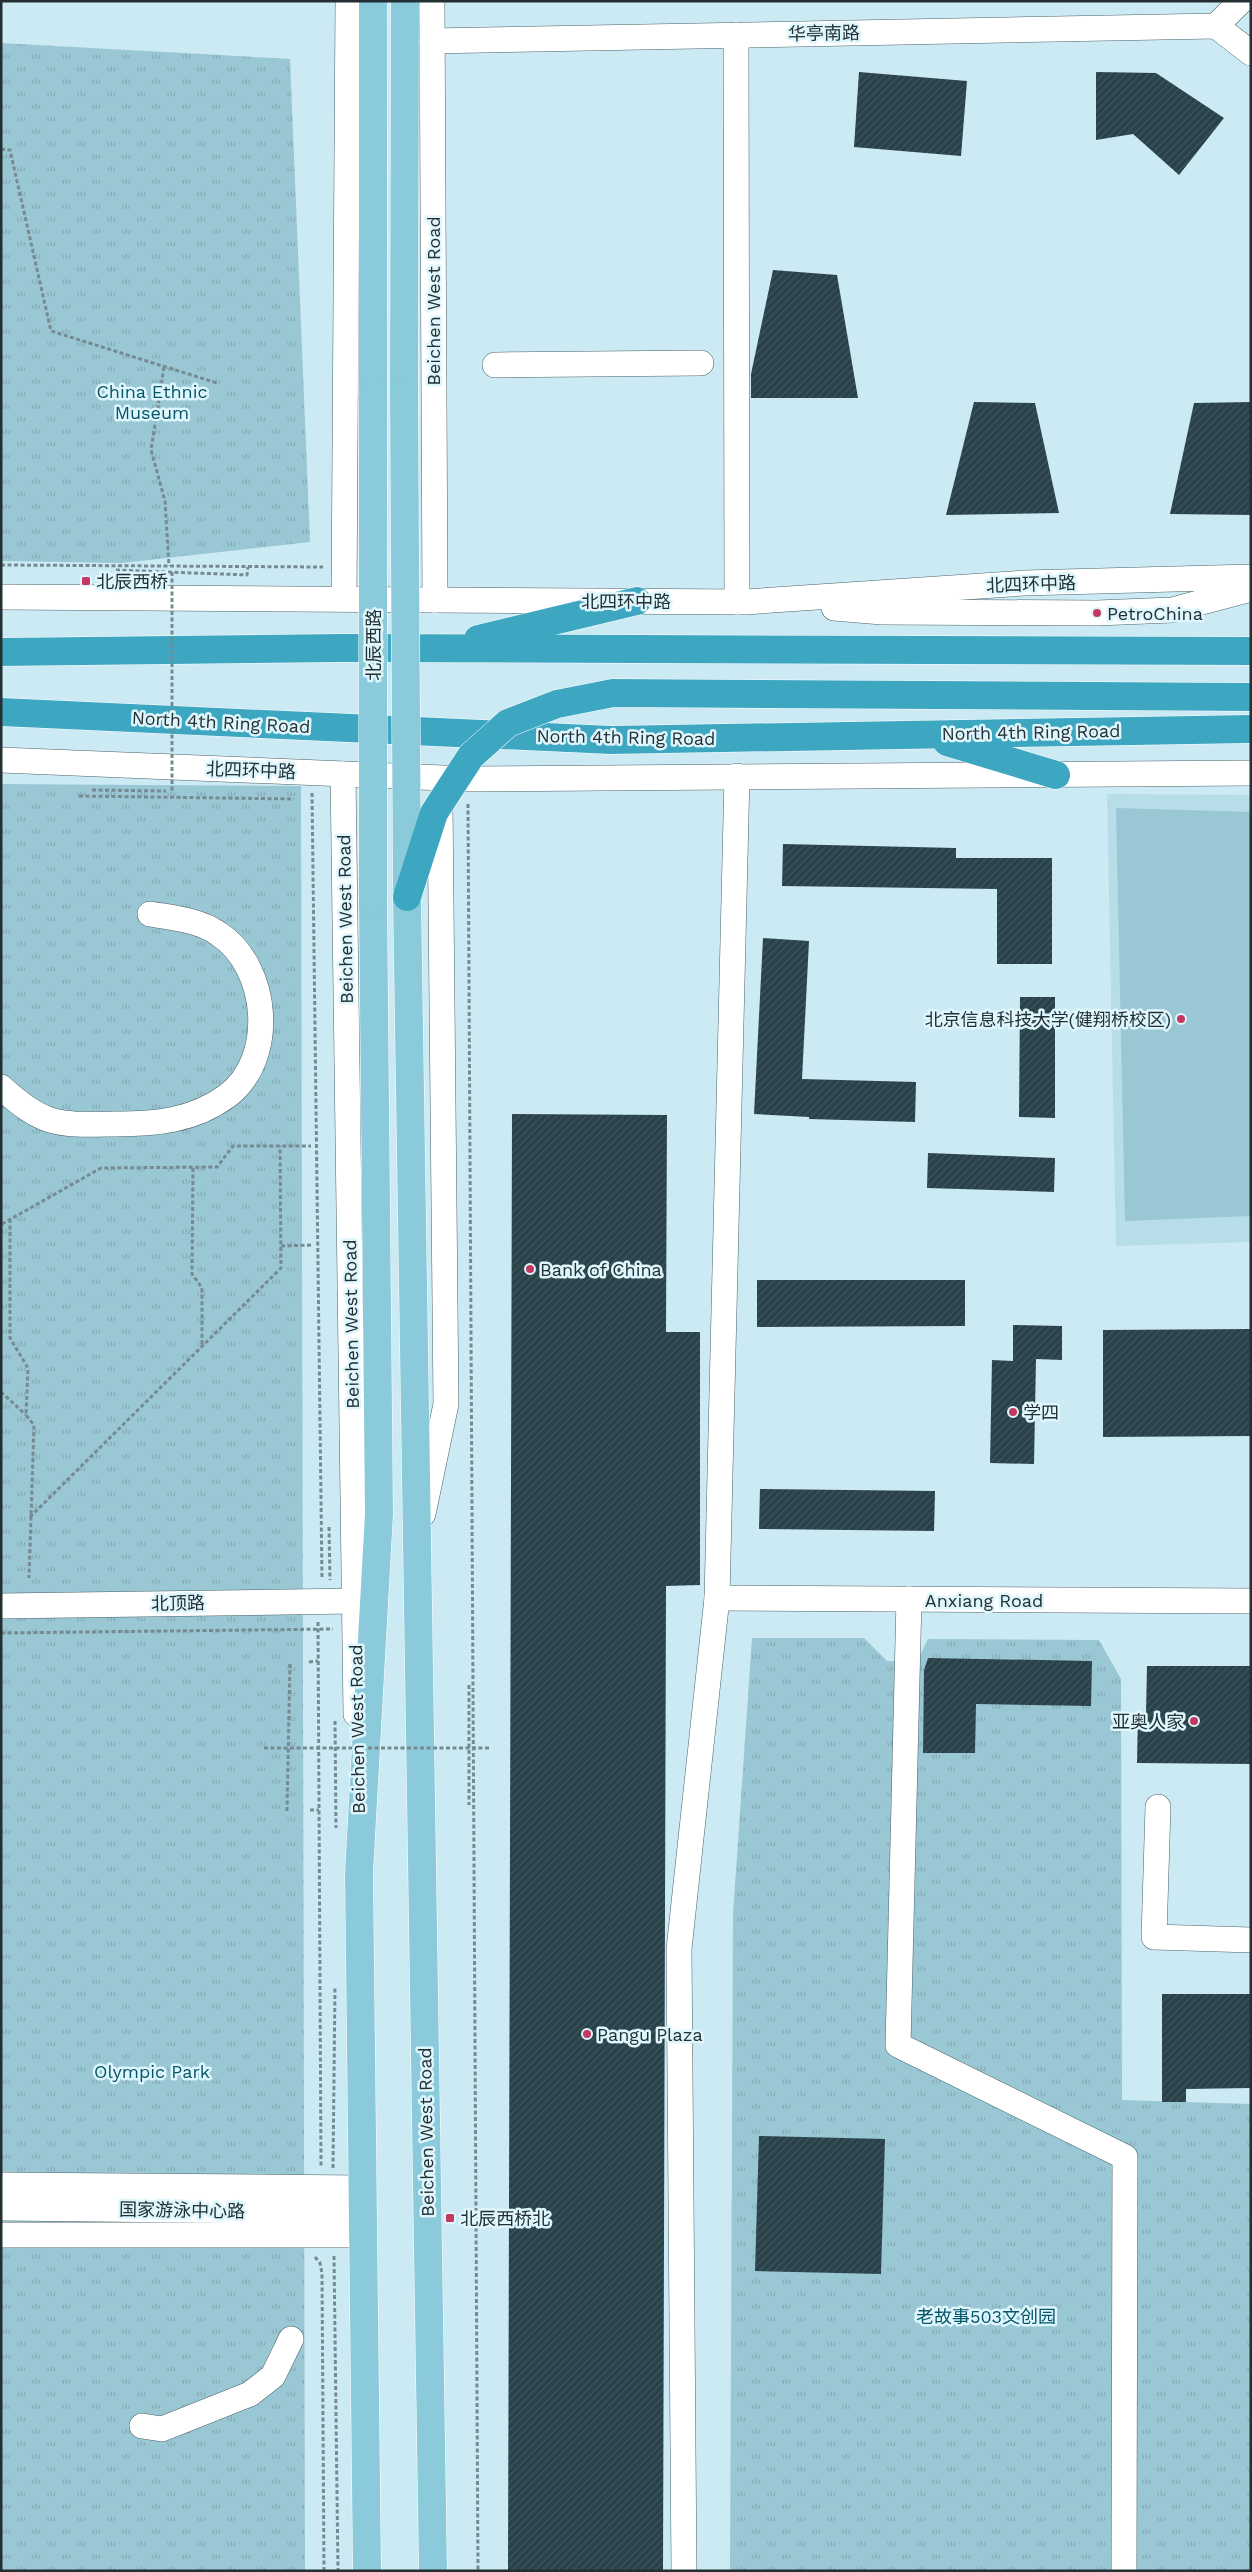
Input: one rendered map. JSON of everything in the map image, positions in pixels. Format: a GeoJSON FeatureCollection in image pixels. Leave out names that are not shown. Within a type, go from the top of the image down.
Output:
{"type":"FeatureCollection","features":[{"type":"Feature","properties":{"kind":"highway"},"geometry":{"type":"LineString","coordinates":[[435,649],[637,601]]}},
{"type":"Feature","properties":{"kind":"highway"},"geometry":{"type":"LineString","coordinates":[[1197,652],[1251,642]]}},
{"type":"Feature","properties":{"kind":"highway"},"geometry":{"type":"LineString","coordinates":[[1,652],[435,649],[1251,652]]}},
{"type":"Feature","properties":{"kind":"highway"},"geometry":{"type":"LineString","coordinates":[[407,897],[434,813],[471,756],[508,723],[557,704],[613,693],[1251,697]]}},
{"type":"Feature","properties":{"kind":"highway","name":"North 4th Ring Road"},"geometry":{"type":"LineString","coordinates":[[1,712],[611,740],[1251,729]]}},
{"type":"Feature","properties":{"kind":"highway"},"geometry":{"type":"LineString","coordinates":[[922,734],[1056,775]]}},
{"type":"Feature","properties":{"kind":"main road","name":"北辰西路"},"geometry":{"type":"LineString","coordinates":[[373,1],[373,900]]}},
{"type":"Feature","properties":{"kind":"main road","name":"Beichen West Road"},"geometry":{"type":"LineString","coordinates":[[404,390],[405,1]]}},
{"type":"Feature","properties":{"kind":"main road","name":"北辰西路"},"geometry":{"type":"LineString","coordinates":[[404,390],[407,897]]}},
{"type":"Feature","properties":{"kind":"main road","name":"Beichen West Road"},"geometry":{"type":"LineString","coordinates":[[407,897],[433,2571]]}},
{"type":"Feature","properties":{"kind":"main road","name":"Beichen West Road"},"geometry":{"type":"LineString","coordinates":[[367,2571],[359,1873],[379,1514],[373,900]]}},
{"type":"Feature","properties":{"kind":"street"},"geometry":{"type":"LineString","coordinates":[[344,599],[348,1]]}},
{"type":"Feature","properties":{"kind":"street","name":"Beichen West Road"},"geometry":{"type":"LineString","coordinates":[[432,1],[434,600]]}},
{"type":"Feature","properties":{"kind":"street"},"geometry":{"type":"LineString","coordinates":[[1241,1],[1216,26],[1251,53]]}},
{"type":"Feature","properties":{"kind":"street","name":"华亭南路"},"geometry":{"type":"LineString","coordinates":[[432,41],[1216,26]]}},
{"type":"Feature","properties":{"kind":"street"},"geometry":{"type":"LineString","coordinates":[[736,35],[741,602],[882,612],[1097,614],[1172,610],[1251,589]]}},
{"type":"Feature","properties":{"kind":"street"},"geometry":{"type":"LineString","coordinates":[[495,365],[701,364]]}},
{"type":"Feature","properties":{"kind":"street"},"geometry":{"type":"LineString","coordinates":[[345,497],[434,496]]}},
{"type":"Feature","properties":{"kind":"street","name":"北四环中路"},"geometry":{"type":"LineString","coordinates":[[1,597],[741,602],[1024,583],[1251,577]]}},
{"type":"Feature","properties":{"kind":"street","name":"北四环中路"},"geometry":{"type":"LineString","coordinates":[[1,760],[440,778],[1251,773]]}},
{"type":"Feature","properties":{"kind":"street","name":"Beichen West Road"},"geometry":{"type":"LineString","coordinates":[[343,774],[359,1873]]}},
{"type":"Feature","properties":{"kind":"street"},"geometry":{"type":"LineString","coordinates":[[684,2571],[679,1949],[717,1598],[737,776]]}},
{"type":"Feature","properties":{"kind":"street","name":"Beichen West Road"},"geometry":{"type":"LineString","coordinates":[[417,1543],[446,1404],[440,778]]}},
{"type":"Feature","properties":{"kind":"street"},"geometry":{"type":"LineString","coordinates":[[1,1087],[17,1102],[41,1118],[64,1125],[142,1124],[172,1121],[202,1111],[228,1096],[248,1074],[257,1048],[261,1019],[257,986],[240,955],[220,934],[198,924],[150,914]]}},
{"type":"Feature","properties":{"kind":"street","name":"Anxiang Road"},"geometry":{"type":"LineString","coordinates":[[717,1598],[1251,1600]]}},
{"type":"Feature","properties":{"kind":"street"},"geometry":{"type":"LineString","coordinates":[[909,1599],[898,2045],[1125,2157],[1124,2571]]}},
{"type":"Feature","properties":{"kind":"street","name":"北顶路"},"geometry":{"type":"LineString","coordinates":[[1,1606],[355,1601]]}},
{"type":"Feature","properties":{"kind":"street"},"geometry":{"type":"LineString","coordinates":[[1158,1807],[1154,1937],[1251,1940]]}},
{"type":"Feature","properties":{"kind":"street"},"geometry":{"type":"LineString","coordinates":[[1,2185],[322,2180],[363,2212],[327,2239],[1,2235]]}},
{"type":"Feature","properties":{"kind":"street","name":"国家游泳中心路"},"geometry":{"type":"LineString","coordinates":[[1,2208],[363,2212]]}},
{"type":"Feature","properties":{"kind":"street"},"geometry":{"type":"LineString","coordinates":[[142,2426],[162,2429],[250,2394],[272,2376],[291,2339]]}},
{"type":"Feature","properties":{"kind":"path"},"geometry":{"type":"LineString","coordinates":[[1,149],[10,150],[51,331],[164,368],[217,383]]}},
{"type":"Feature","properties":{"kind":"path"},"geometry":{"type":"LineString","coordinates":[[164,368],[151,450],[165,501],[169,566]]}},
{"type":"Feature","properties":{"kind":"path"},"geometry":{"type":"LineString","coordinates":[[1,565],[324,567]]}},
{"type":"Feature","properties":{"kind":"path"},"geometry":{"type":"LineString","coordinates":[[116,570],[248,575],[248,566]]}},
{"type":"Feature","properties":{"kind":"path"},"geometry":{"type":"LineString","coordinates":[[172,572],[172,791]]}},
{"type":"Feature","properties":{"kind":"path"},"geometry":{"type":"LineString","coordinates":[[312,772],[322,1581],[317,1602],[322,2180]]}},
{"type":"Feature","properties":{"kind":"path"},"geometry":{"type":"LineString","coordinates":[[468,778],[478,2571]]}},
{"type":"Feature","properties":{"kind":"path"},"geometry":{"type":"LineString","coordinates":[[79,796],[294,799]]}},
{"type":"Feature","properties":{"kind":"path"},"geometry":{"type":"LineString","coordinates":[[2,1224],[101,1168],[216,1167],[233,1146],[311,1146]]}},
{"type":"Feature","properties":{"kind":"path"},"geometry":{"type":"LineString","coordinates":[[30,1517],[281,1268],[280,1146]]}},
{"type":"Feature","properties":{"kind":"path"},"geometry":{"type":"LineString","coordinates":[[193,1168],[192,1274],[202,1288],[202,1346]]}},
{"type":"Feature","properties":{"kind":"path"},"geometry":{"type":"LineString","coordinates":[[10,1219],[10,1338],[28,1368],[26,1415]]}},
{"type":"Feature","properties":{"kind":"path"},"geometry":{"type":"LineString","coordinates":[[281,1246],[312,1245]]}},
{"type":"Feature","properties":{"kind":"path"},"geometry":{"type":"LineString","coordinates":[[1,1392],[34,1425],[29,1578]]}},
{"type":"Feature","properties":{"kind":"path"},"geometry":{"type":"LineString","coordinates":[[1,1633],[355,1629]]}},
{"type":"Feature","properties":{"kind":"path"},"geometry":{"type":"LineString","coordinates":[[318,1646],[322,2180]]}},
{"type":"Feature","properties":{"kind":"path"},"geometry":{"type":"LineString","coordinates":[[310,1662],[318,1661]]}},
{"type":"Feature","properties":{"kind":"path"},"geometry":{"type":"LineString","coordinates":[[287,1810],[290,1663]]}},
{"type":"Feature","properties":{"kind":"path"},"geometry":{"type":"LineString","coordinates":[[469,1685],[469,1805]]}},
{"type":"Feature","properties":{"kind":"path"},"geometry":{"type":"LineString","coordinates":[[264,1748],[490,1748]]}},
{"type":"Feature","properties":{"kind":"path"},"geometry":{"type":"LineString","coordinates":[[310,1810],[319,1810]]}},
{"type":"Feature","properties":{"kind":"path"},"geometry":{"type":"LineString","coordinates":[[327,2239],[334,2282],[338,2571]]}},
{"type":"Feature","properties":{"kind":"shaded area","name":"北京信息科技大学(健翔桥校区)"},"geometry":{"type":"Polygon","coordinates":[[[1107,794],[1251,795],[1251,1242],[1116,1246],[1107,794]]]}},
{"type":"Feature","properties":{"kind":"green space","name":"China Ethnic Museum"},"geometry":{"type":"Polygon","coordinates":[[[1,43],[290,59],[310,542],[122,563],[1,561],[1,43]]]}},
{"type":"Feature","properties":{"kind":"green space","name":"Olympic Park"},"geometry":{"type":"Polygon","coordinates":[[[1,784],[301,786],[305,2571],[1,2571],[1,784]]]}},
{"type":"Feature","properties":{"kind":"green space","name":"北京信息科技大学(健翔桥校区)"},"geometry":{"type":"Polygon","coordinates":[[[1116,808],[1251,812],[1251,1216],[1125,1221],[1116,808]]]}},
{"type":"Feature","properties":{"kind":"green space","name":"老故事503文创园"},"geometry":{"type":"Polygon","coordinates":[[[752,1638],[864,1638],[887,1661],[917,1662],[928,1639],[1099,1640],[1121,1679],[1122,2100],[1251,2104],[1251,2571],[730,2571],[733,1914],[752,1638]]]}},
{"type":"Feature","properties":{"kind":"building"},"geometry":{"type":"Polygon","coordinates":[[[859,72],[967,81],[961,156],[854,147],[859,72]]]}},
{"type":"Feature","properties":{"kind":"building"},"geometry":{"type":"Polygon","coordinates":[[[1096,72],[1156,73],[1224,118],[1179,175],[1133,134],[1096,140],[1096,72]]]}},
{"type":"Feature","properties":{"kind":"building"},"geometry":{"type":"Polygon","coordinates":[[[773,270],[837,275],[858,398],[751,398],[751,374],[773,270]]]}},
{"type":"Feature","properties":{"kind":"building"},"geometry":{"type":"Polygon","coordinates":[[[974,402],[1035,403],[1059,513],[946,515],[974,402]]]}},
{"type":"Feature","properties":{"kind":"building"},"geometry":{"type":"Polygon","coordinates":[[[1251,402],[1251,515],[1170,514],[1194,403],[1251,402]]]}},
{"type":"Feature","properties":{"kind":"building"},"geometry":{"type":"Polygon","coordinates":[[[783,844],[956,848],[956,858],[1052,858],[1052,964],[997,964],[997,889],[782,886],[783,844]]]}},
{"type":"Feature","properties":{"kind":"building"},"geometry":{"type":"Polygon","coordinates":[[[763,938],[809,941],[802,1079],[916,1082],[915,1122],[809,1119],[809,1117],[754,1114],[763,938]]]}},
{"type":"Feature","properties":{"kind":"building"},"geometry":{"type":"Polygon","coordinates":[[[1020,997],[1055,997],[1055,1118],[1019,1117],[1020,997]]]}},
{"type":"Feature","properties":{"kind":"building","name":"Pangu Plaza"},"geometry":{"type":"Polygon","coordinates":[[[512,1114],[667,1115],[666,1332],[700,1332],[700,1585],[666,1586],[663,2571],[508,2571],[512,1114]]]}},
{"type":"Feature","properties":{"kind":"building"},"geometry":{"type":"Polygon","coordinates":[[[928,1153],[1055,1158],[1054,1192],[927,1188],[928,1153]]]}},
{"type":"Feature","properties":{"kind":"building"},"geometry":{"type":"Polygon","coordinates":[[[757,1280],[965,1280],[965,1326],[757,1327],[757,1280]]]}},
{"type":"Feature","properties":{"kind":"building","name":"学四"},"geometry":{"type":"Polygon","coordinates":[[[1013,1325],[1062,1326],[1062,1360],[1036,1359],[1034,1464],[990,1463],[992,1360],[1013,1361],[1013,1325]]]}},
{"type":"Feature","properties":{"kind":"building"},"geometry":{"type":"Polygon","coordinates":[[[1251,1329],[1251,1436],[1103,1437],[1103,1330],[1251,1329]]]}},
{"type":"Feature","properties":{"kind":"building"},"geometry":{"type":"Polygon","coordinates":[[[760,1489],[935,1491],[934,1531],[759,1529],[760,1489]]]}},
{"type":"Feature","properties":{"kind":"building"},"geometry":{"type":"Polygon","coordinates":[[[928,1658],[1092,1661],[1091,1706],[976,1704],[975,1753],[923,1753],[924,1670],[928,1658]]]}},
{"type":"Feature","properties":{"kind":"building","name":"亚奥人家"},"geometry":{"type":"Polygon","coordinates":[[[1147,1666],[1251,1666],[1251,1764],[1137,1763],[1138,1713],[1146,1713],[1147,1666]]]}},
{"type":"Feature","properties":{"kind":"building"},"geometry":{"type":"Polygon","coordinates":[[[1162,1994],[1251,1994],[1251,2088],[1186,2089],[1186,2102],[1162,2102],[1162,1994]]]}},
{"type":"Feature","properties":{"kind":"building"},"geometry":{"type":"Polygon","coordinates":[[[759,2136],[885,2139],[881,2274],[755,2271],[759,2136]]]}},
{"type":"Feature","properties":{"kind":"place","name":"北辰西桥"},"geometry":{"type":"Point","coordinates":[86,581]}},
{"type":"Feature","properties":{"kind":"place","name":"PetroChina"},"geometry":{"type":"Point","coordinates":[1097,613]}},
{"type":"Feature","properties":{"kind":"place","name":"北京信息科技大学(健翔桥校区)"},"geometry":{"type":"Point","coordinates":[1181,1019]}},
{"type":"Feature","properties":{"kind":"place","name":"Bank of China"},"geometry":{"type":"Point","coordinates":[530,1269]}},
{"type":"Feature","properties":{"kind":"place","name":"学四"},"geometry":{"type":"Point","coordinates":[1013,1412]}},
{"type":"Feature","properties":{"kind":"place","name":"亚奥人家"},"geometry":{"type":"Point","coordinates":[1194,1721]}},
{"type":"Feature","properties":{"kind":"place","name":"Pangu Plaza"},"geometry":{"type":"Point","coordinates":[587,2034]}},
{"type":"Feature","properties":{"kind":"place","name":"北辰西桥北"},"geometry":{"type":"Point","coordinates":[450,2218]}}]}
